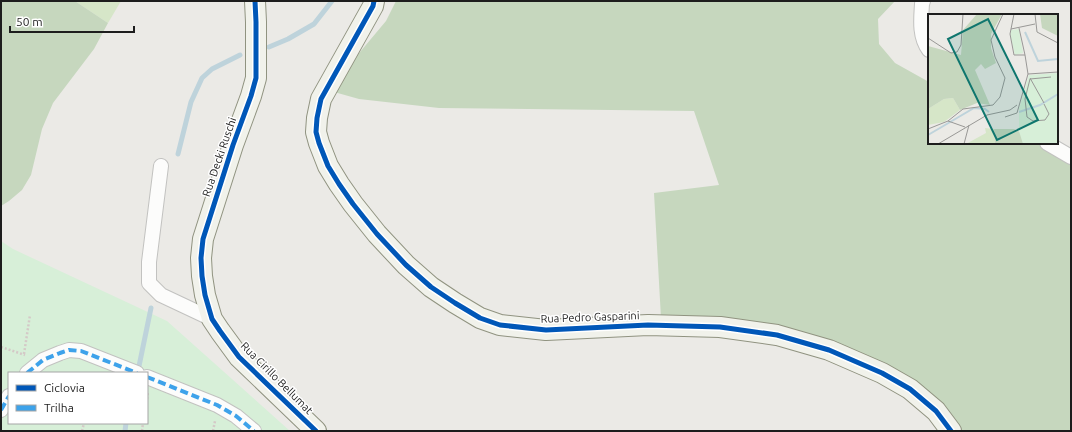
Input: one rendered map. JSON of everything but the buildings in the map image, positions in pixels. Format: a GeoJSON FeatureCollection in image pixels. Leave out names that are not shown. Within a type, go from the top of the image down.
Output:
{"type":"FeatureCollection","features":[{"type":"Feature","properties":{"kind":"street","name":"Rua Decki Ruschi"},"geometry":{"type":"LineString","coordinates":[[212,319],[205,295],[202,276],[201,258],[203,239],[256,78],[255,1]]}},
{"type":"Feature","properties":{"kind":"street","name":"Rua Pedro Gasparini"},"geometry":{"type":"LineString","coordinates":[[374,1],[373,6],[321,99],[316,132],[328,166],[353,204],[377,234],[406,265],[431,287],[480,318],[500,325],[546,330],[648,325],[712,327],[777,335],[829,350],[882,373],[910,389],[936,411],[951,431]]}},
{"type":"Feature","properties":{"kind":"street"},"geometry":{"type":"LineString","coordinates":[[923,1],[921,25],[928,48]]}},
{"type":"Feature","properties":{"kind":"street"},"geometry":{"type":"LineString","coordinates":[[1049,144],[1071,157]]}},
{"type":"Feature","properties":{"kind":"street"},"geometry":{"type":"LineString","coordinates":[[161,166],[149,262],[149,283],[161,295],[212,319]]}},
{"type":"Feature","properties":{"kind":"street","name":"Rua Cirillo Bellumat"},"geometry":{"type":"LineString","coordinates":[[212,319],[240,357],[316,431]]}},
{"type":"Feature","properties":{"kind":"street"},"geometry":{"type":"LineString","coordinates":[[28,372],[43,360],[69,350],[81,351],[132,371]]}},
{"type":"Feature","properties":{"kind":"street"},"geometry":{"type":"LineString","coordinates":[[148,377],[217,405],[236,416],[254,431]]}},
{"type":"Feature","properties":{"kind":"street"},"geometry":{"type":"LineString","coordinates":[[1,410],[8,398]]}},
{"type":"Feature","properties":{"kind":"path"},"geometry":{"type":"LineString","coordinates":[[24,354],[30,315]]}},
{"type":"Feature","properties":{"kind":"path"},"geometry":{"type":"LineString","coordinates":[[1,347],[43,360]]}},
{"type":"Feature","properties":{"kind":"green space"},"geometry":{"type":"Polygon","coordinates":[[[1,1],[75,1],[108,23],[94,49],[53,103],[42,129],[31,175],[22,190],[1,206],[1,1]]]}},
{"type":"Feature","properties":{"kind":"green space"},"geometry":{"type":"Polygon","coordinates":[[[75,1],[121,1],[108,23],[75,1]]]}},
{"type":"Feature","properties":{"kind":"green space"},"geometry":{"type":"Polygon","coordinates":[[[396,1],[895,1],[878,19],[879,44],[895,63],[928,81],[928,144],[1039,144],[1071,162],[1071,431],[957,431],[878,366],[661,318],[654,193],[719,185],[694,111],[439,108],[359,99],[327,90],[334,77],[360,52],[386,21],[396,1]]]}},
{"type":"Feature","properties":{"kind":"green space"},"geometry":{"type":"Polygon","coordinates":[[[1,241],[13,249],[167,321],[290,431],[1,431],[1,241]]]}},
{"type":"Feature","properties":{"kind":"waterway"},"geometry":{"type":"LineString","coordinates":[[269,47],[288,39],[314,24],[332,1]]}},
{"type":"Feature","properties":{"kind":"waterway"},"geometry":{"type":"LineString","coordinates":[[178,154],[191,102],[202,78],[212,69],[240,55]]}},
{"type":"Feature","properties":{"kind":"waterway"},"geometry":{"type":"LineString","coordinates":[[138,371],[151,308]]}},
{"type":"Feature","properties":{"kind":"waterway"},"geometry":{"type":"LineString","coordinates":[[125,431],[126,424]]}},
{"type":"Feature","properties":{"kind":"marked path"},"geometry":{"type":"LineString","coordinates":[[28,372],[43,360],[69,350],[81,351],[134,372]]}},
{"type":"Feature","properties":{"kind":"marked path"},"geometry":{"type":"LineString","coordinates":[[148,377],[217,405],[236,416],[254,431]]}},
{"type":"Feature","properties":{"kind":"marked path"},"geometry":{"type":"LineString","coordinates":[[1,410],[8,398]]}},
{"type":"Feature","properties":{"kind":"cycle path"},"geometry":{"type":"LineString","coordinates":[[255,1],[256,78],[203,239],[201,258],[202,276],[205,295],[212,319],[239,357],[316,431]]}},
{"type":"Feature","properties":{"kind":"cycle path"},"geometry":{"type":"LineString","coordinates":[[374,1],[373,6],[321,99],[316,132],[328,166],[353,204],[377,234],[406,265],[431,287],[480,318],[500,325],[546,330],[648,325],[720,327],[777,335],[829,350],[882,373],[910,389],[936,411],[951,431]]}}]}
